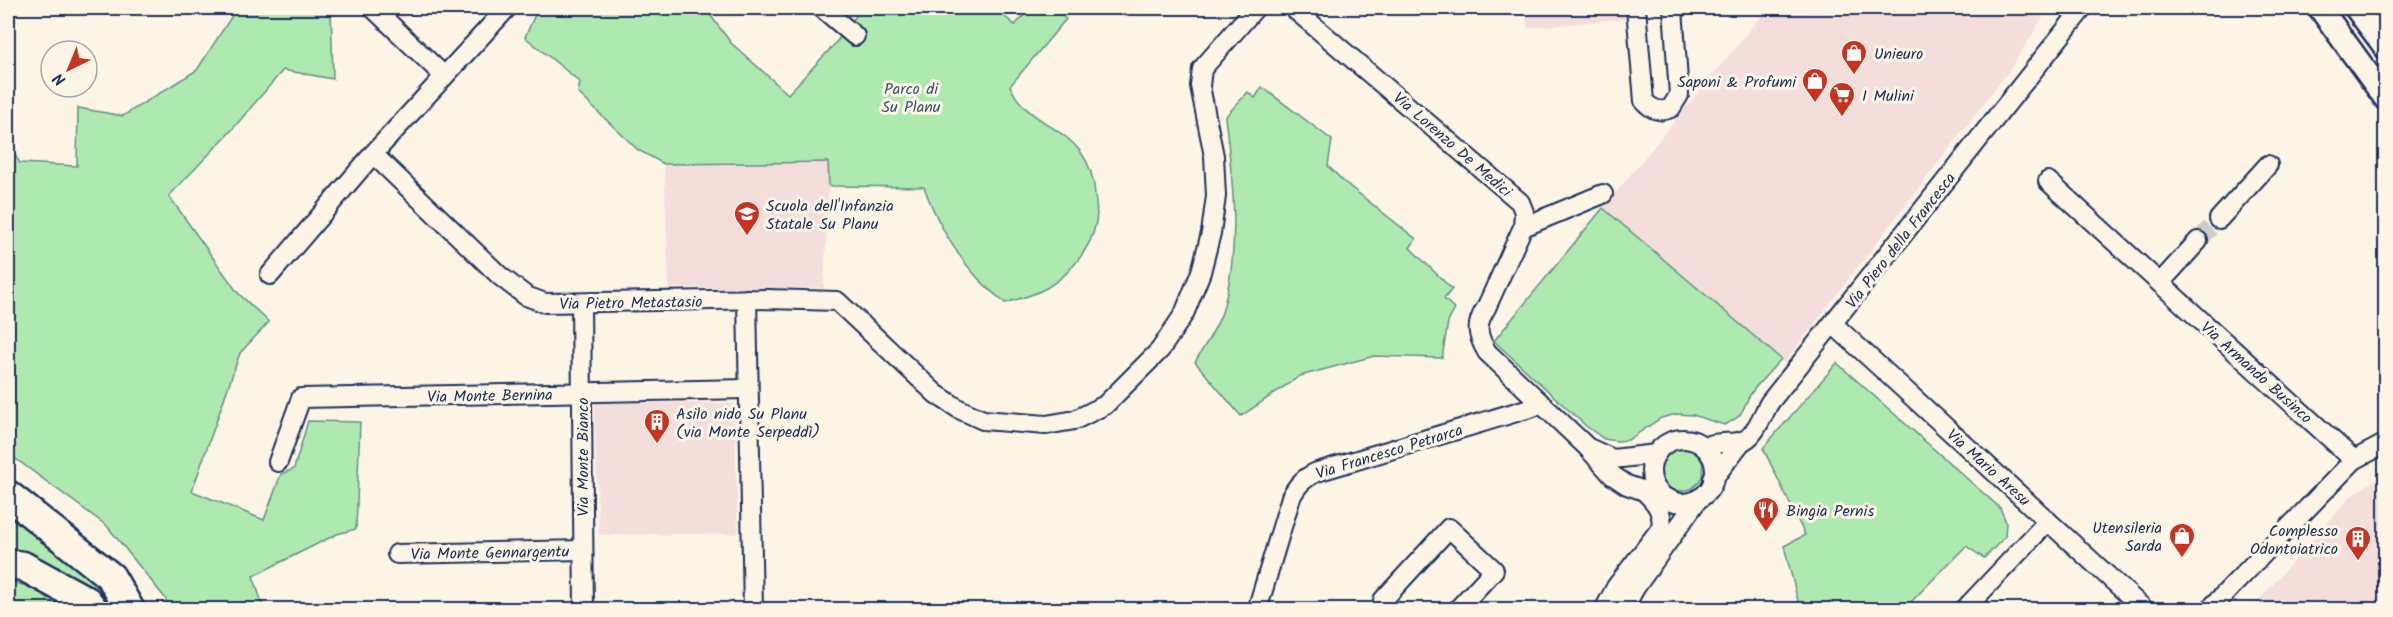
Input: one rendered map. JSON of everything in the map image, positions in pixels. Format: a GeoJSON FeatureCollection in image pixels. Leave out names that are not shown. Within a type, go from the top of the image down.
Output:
{"type":"FeatureCollection","features":[{"type":"Feature","properties":{"kind":"highway"},"geometry":{"type":"LineString","coordinates":[[8,495],[111,577],[130,609]]}},
{"type":"Feature","properties":{"kind":"highway"},"geometry":{"type":"LineString","coordinates":[[8,564],[23,566],[87,601],[94,609]]}},
{"type":"Feature","properties":{"kind":"street"},"geometry":{"type":"LineString","coordinates":[[373,8],[444,76]]}},
{"type":"Feature","properties":{"kind":"street"},"geometry":{"type":"LineString","coordinates":[[270,275],[373,154],[507,8]]}},
{"type":"Feature","properties":{"kind":"street"},"geometry":{"type":"LineString","coordinates":[[822,8],[855,36]]}},
{"type":"Feature","properties":{"kind":"street","name":"Via Pietro Metastasio"},"geometry":{"type":"LineString","coordinates":[[373,154],[500,276],[526,296],[545,303],[581,304],[747,299],[837,300],[936,394],[959,409],[983,420],[1046,425],[1075,420],[1105,405],[1160,350],[1184,314],[1201,272],[1211,232],[1216,196],[1214,156],[1200,86],[1202,69],[1255,8]]}},
{"type":"Feature","properties":{"kind":"street","name":"Via Lorenzo De Medici"},"geometry":{"type":"LineString","coordinates":[[1293,8],[1520,202],[1524,212],[1523,227]]}},
{"type":"Feature","properties":{"kind":"street"},"geometry":{"type":"LineString","coordinates":[[1636,8],[1644,101],[1651,108],[1660,111],[1671,108],[1679,96],[1673,8]]}},
{"type":"Feature","properties":{"kind":"street","name":"Via Piero della Francesca"},"geometry":{"type":"LineString","coordinates":[[1713,480],[1742,441],[1754,430],[1770,402],[2082,8]]}},
{"type":"Feature","properties":{"kind":"street"},"geometry":{"type":"LineString","coordinates":[[2319,8],[2385,99]]}},
{"type":"Feature","properties":{"kind":"street"},"geometry":{"type":"LineString","coordinates":[[2356,8],[2385,48]]}},
{"type":"Feature","properties":{"kind":"street"},"geometry":{"type":"LineString","coordinates":[[2219,219],[2268,165]]}},
{"type":"Feature","properties":{"kind":"street","name":"Via Armando Businco"},"geometry":{"type":"LineString","coordinates":[[2048,181],[2354,460]]}},
{"type":"Feature","properties":{"kind":"street"},"geometry":{"type":"LineString","coordinates":[[1603,194],[1523,227],[1486,308],[1478,320],[1477,335],[1486,352],[1587,447],[1612,475],[1627,485],[1674,501],[1684,502],[1699,498]]}},
{"type":"Feature","properties":{"kind":"street"},"geometry":{"type":"LineString","coordinates":[[2160,283],[2198,241]]}},
{"type":"Feature","properties":{"kind":"street"},"geometry":{"type":"LineString","coordinates":[[747,299],[753,609]]}},
{"type":"Feature","properties":{"kind":"street","name":"Via Monte Bianco"},"geometry":{"type":"LineString","coordinates":[[581,304],[584,609]]}},
{"type":"Feature","properties":{"kind":"street","name":"Via Mario Aresu"},"geometry":{"type":"LineString","coordinates":[[1833,324],[2145,609]]}},
{"type":"Feature","properties":{"kind":"street","name":"Via Monte Bernina"},"geometry":{"type":"LineString","coordinates":[[278,462],[301,398],[747,389]]}},
{"type":"Feature","properties":{"kind":"street","name":"Via Francesco Petrarca"},"geometry":{"type":"LineString","coordinates":[[1257,609],[1291,497],[1306,477],[1540,405]]}},
{"type":"Feature","properties":{"kind":"street"},"geometry":{"type":"LineString","coordinates":[[1623,609],[1635,588],[1699,498],[1707,492],[1713,480],[1714,464],[1704,447],[1690,440],[1675,440],[1662,446],[1651,465],[1653,482],[1659,492],[1674,501]]}},
{"type":"Feature","properties":{"kind":"street"},"geometry":{"type":"LineString","coordinates":[[1704,447],[1714,442],[1742,441]]}},
{"type":"Feature","properties":{"kind":"street"},"geometry":{"type":"LineString","coordinates":[[2209,609],[2354,460],[2385,443]]}},
{"type":"Feature","properties":{"kind":"street"},"geometry":{"type":"LineString","coordinates":[[1587,447],[1613,459],[1656,454]]}},
{"type":"Feature","properties":{"kind":"street"},"geometry":{"type":"LineString","coordinates":[[1604,609],[1616,587],[1657,535],[1663,519],[1659,508],[1642,490]]}},
{"type":"Feature","properties":{"kind":"street"},"geometry":{"type":"LineString","coordinates":[[1964,609],[2048,521]]}},
{"type":"Feature","properties":{"kind":"street"},"geometry":{"type":"LineString","coordinates":[[1383,609],[1383,600],[1449,528],[1494,570],[1457,609]]}},
{"type":"Feature","properties":{"kind":"street","name":"Via Monte Gennargentu"},"geometry":{"type":"LineString","coordinates":[[397,554],[583,550]]}},
{"type":"Feature","properties":{"kind":"shaded area"},"geometry":{"type":"Polygon","coordinates":[[[1526,8],[1625,8],[1626,19],[1527,28],[1526,8]]]}},
{"type":"Feature","properties":{"kind":"shaded area"},"geometry":{"type":"Polygon","coordinates":[[[1768,8],[2049,8],[2011,68],[1784,363],[1603,208],[1768,8]]]}},
{"type":"Feature","properties":{"kind":"shaded area","name":"Scuola dell'Infanzia Statale Su Planu"},"geometry":{"type":"Polygon","coordinates":[[[828,162],[824,288],[669,288],[664,164],[828,162]]]}},
{"type":"Feature","properties":{"kind":"shaded area"},"geometry":{"type":"Polygon","coordinates":[[[594,403],[734,403],[738,534],[599,535],[594,403]]]}},
{"type":"Feature","properties":{"kind":"shaded area"},"geometry":{"type":"Polygon","coordinates":[[[2385,473],[2385,609],[2251,609],[2350,497],[2385,473]]]}},
{"type":"Feature","properties":{"kind":"green space"},"geometry":{"type":"Polygon","coordinates":[[[237,8],[331,8],[333,79],[283,70],[230,132],[169,196],[238,293],[269,322],[240,353],[192,491],[264,520],[281,474],[294,469],[308,421],[360,422],[356,529],[337,534],[253,576],[264,609],[170,609],[165,598],[107,526],[8,453],[8,144],[20,163],[77,166],[78,108],[123,116],[197,70],[237,8]]]}},
{"type":"Feature","properties":{"kind":"green space","name":"Parco di Su Planu"},"geometry":{"type":"Polygon","coordinates":[[[538,8],[705,8],[731,43],[788,94],[834,45],[862,8],[994,8],[1015,25],[1031,8],[1053,8],[1066,19],[1010,86],[1025,107],[1072,142],[1083,156],[1094,188],[1097,215],[1093,233],[1075,264],[1056,281],[1036,293],[1005,303],[978,279],[956,251],[938,220],[924,187],[829,186],[828,162],[664,164],[638,150],[578,93],[580,82],[525,37],[538,8]]]}},
{"type":"Feature","properties":{"kind":"green space"},"geometry":{"type":"Polygon","coordinates":[[[1262,87],[1332,140],[1328,166],[1343,181],[1416,239],[1410,248],[1452,289],[1444,299],[1455,309],[1448,322],[1442,358],[1374,356],[1300,376],[1241,416],[1195,362],[1221,316],[1229,286],[1232,262],[1233,189],[1225,117],[1248,92],[1255,98],[1262,87]]]}},
{"type":"Feature","properties":{"kind":"green space"},"geometry":{"type":"Polygon","coordinates":[[[1603,208],[1781,359],[1754,389],[1741,414],[1732,421],[1724,425],[1693,415],[1677,414],[1661,418],[1628,440],[1604,439],[1586,426],[1494,341],[1603,208]]]}},
{"type":"Feature","properties":{"kind":"green space"},"geometry":{"type":"Polygon","coordinates":[[[1837,363],[2000,508],[2006,522],[2005,537],[1984,558],[1966,546],[1904,609],[1800,609],[1784,546],[1805,535],[1763,448],[1837,363]]]}},
{"type":"Feature","properties":{"kind":"green space"},"geometry":{"type":"Polygon","coordinates":[[[1681,447],[1696,454],[1703,469],[1696,484],[1681,491],[1666,484],[1659,469],[1666,454],[1681,447]]]}},
{"type":"Feature","properties":{"kind":"green space"},"geometry":{"type":"Polygon","coordinates":[[[8,515],[91,578],[115,609],[42,560],[8,550],[8,515]]]}},
{"type":"Feature","properties":{"kind":"green space"},"geometry":{"type":"Polygon","coordinates":[[[8,580],[53,595],[71,609],[8,610],[8,580]]]}},
{"type":"Feature","properties":{"kind":"tunnel"},"geometry":{"type":"LineString","coordinates":[[2198,241],[2219,219]]}},
{"type":"Feature","properties":{"kind":"place","name":"Unieuro"},"geometry":{"type":"Point","coordinates":[1854,76]}},
{"type":"Feature","properties":{"kind":"place","name":"Saponi & Profumi"},"geometry":{"type":"Point","coordinates":[1815,104]}},
{"type":"Feature","properties":{"kind":"place","name":"I Mulini"},"geometry":{"type":"Point","coordinates":[1842,118]}},
{"type":"Feature","properties":{"kind":"place","name":"Scuola dell'Infanzia Statale Su Planu"},"geometry":{"type":"Point","coordinates":[747,237]}},
{"type":"Feature","properties":{"kind":"place","name":"Asilo nido Su Planu (via Monte Serpeddì)"},"geometry":{"type":"Point","coordinates":[657,445]}},
{"type":"Feature","properties":{"kind":"place","name":"Bingia Pernis"},"geometry":{"type":"Point","coordinates":[1766,533]}},
{"type":"Feature","properties":{"kind":"place","name":"Utensileria Sarda"},"geometry":{"type":"Point","coordinates":[2182,559]}},
{"type":"Feature","properties":{"kind":"place","name":"Complesso Odontoiatrico"},"geometry":{"type":"Point","coordinates":[2358,562]}}]}
